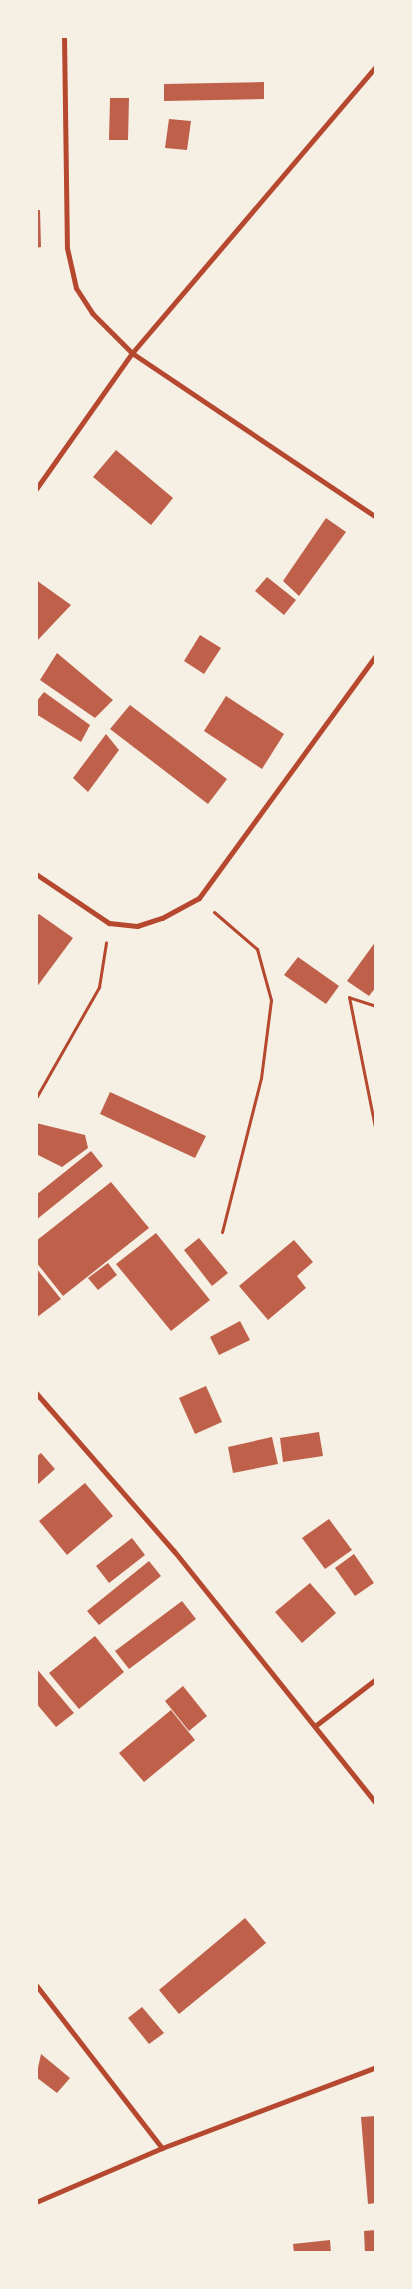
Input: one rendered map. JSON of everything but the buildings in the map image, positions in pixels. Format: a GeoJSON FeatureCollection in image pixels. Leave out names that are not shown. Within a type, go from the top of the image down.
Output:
{"type":"FeatureCollection","features":[{"type":"Feature","properties":{"kind":"street"},"geometry":{"type":"LineString","coordinates":[[64,36],[67,248],[76,288],[86,305],[132,353],[376,517]]}},
{"type":"Feature","properties":{"kind":"street"},"geometry":{"type":"LineString","coordinates":[[36,489],[132,353],[376,66]]}},
{"type":"Feature","properties":{"kind":"street"},"geometry":{"type":"LineString","coordinates":[[36,874],[109,923],[145,923],[199,898],[376,655]]}},
{"type":"Feature","properties":{"kind":"street"},"geometry":{"type":"LineString","coordinates":[[36,1393],[174,1551],[376,1803]]}},
{"type":"Feature","properties":{"kind":"street"},"geometry":{"type":"LineString","coordinates":[[315,1726],[376,1679]]}},
{"type":"Feature","properties":{"kind":"street"},"geometry":{"type":"LineString","coordinates":[[36,1985],[162,2148]]}},
{"type":"Feature","properties":{"kind":"street"},"geometry":{"type":"LineString","coordinates":[[36,2202],[162,2148],[376,2067]]}},
{"type":"Feature","properties":{"kind":"path"},"geometry":{"type":"LineString","coordinates":[[199,898],[257,950],[271,1000],[261,1078],[222,1232]]}},
{"type":"Feature","properties":{"kind":"path"},"geometry":{"type":"LineString","coordinates":[[36,1098],[99,987],[109,923]]}},
{"type":"Feature","properties":{"kind":"path"},"geometry":{"type":"LineString","coordinates":[[376,1006],[350,997],[376,1132]]}}]}
